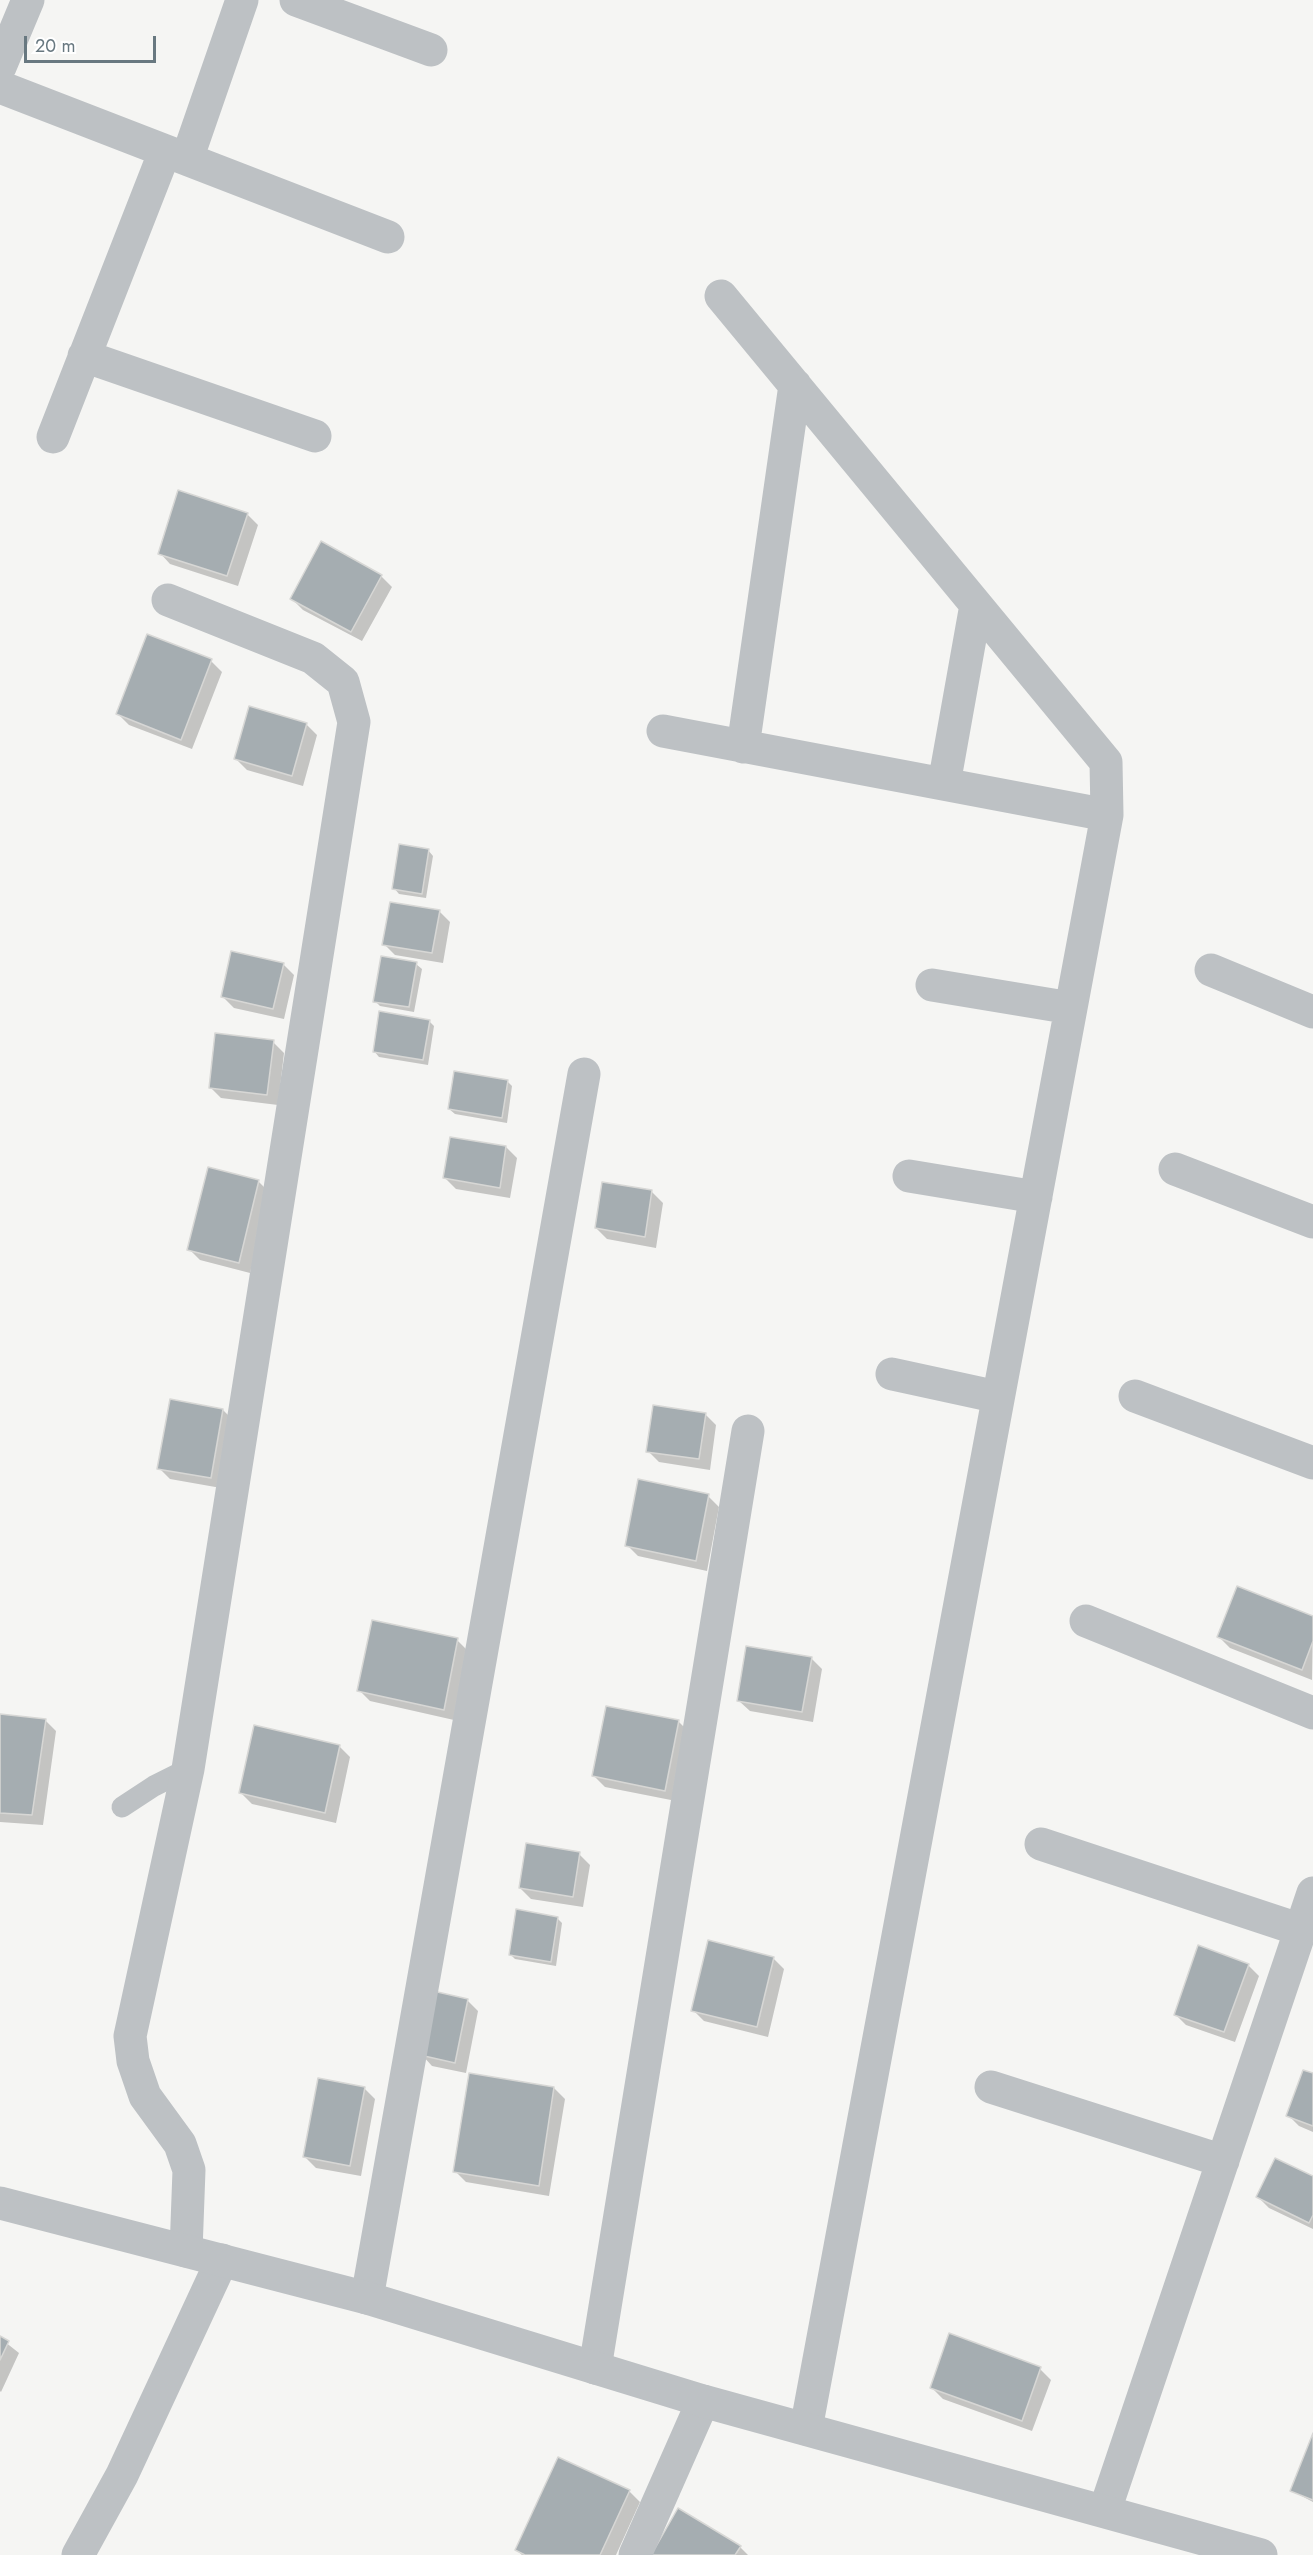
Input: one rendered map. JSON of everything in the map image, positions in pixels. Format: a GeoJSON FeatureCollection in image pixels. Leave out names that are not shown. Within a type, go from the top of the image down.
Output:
{"type":"FeatureCollection","features":[{"type":"Feature","properties":{"kind":"street"},"geometry":{"type":"LineString","coordinates":[[0,67],[28,0]]}},
{"type":"Feature","properties":{"kind":"street"},"geometry":{"type":"LineString","coordinates":[[53,437],[84,356],[176,155],[242,0]]}},
{"type":"Feature","properties":{"kind":"street"},"geometry":{"type":"LineString","coordinates":[[296,0],[431,50]]}},
{"type":"Feature","properties":{"kind":"street"},"geometry":{"type":"LineString","coordinates":[[0,87],[388,237]]}},
{"type":"Feature","properties":{"kind":"street"},"geometry":{"type":"LineString","coordinates":[[721,296],[1106,762],[1107,815],[806,2429]]}},
{"type":"Feature","properties":{"kind":"street"},"geometry":{"type":"LineString","coordinates":[[84,356],[315,436]]}},
{"type":"Feature","properties":{"kind":"street"},"geometry":{"type":"LineString","coordinates":[[743,747],[795,386]]}},
{"type":"Feature","properties":{"kind":"street"},"geometry":{"type":"LineString","coordinates":[[168,600],[313,658],[343,682],[354,722],[188,1769],[130,2036],[133,2061],[145,2096],[180,2144],[189,2170],[186,2251]]}},
{"type":"Feature","properties":{"kind":"street"},"geometry":{"type":"LineString","coordinates":[[944,784],[976,605]]}},
{"type":"Feature","properties":{"kind":"street"},"geometry":{"type":"LineString","coordinates":[[663,731],[1107,815]]}},
{"type":"Feature","properties":{"kind":"street"},"geometry":{"type":"LineString","coordinates":[[1211,970],[1313,1012]]}},
{"type":"Feature","properties":{"kind":"street"},"geometry":{"type":"LineString","coordinates":[[932,985],[1071,1008]]}},
{"type":"Feature","properties":{"kind":"street"},"geometry":{"type":"LineString","coordinates":[[367,2298],[584,1074]]}},
{"type":"Feature","properties":{"kind":"street"},"geometry":{"type":"LineString","coordinates":[[1175,1169],[1313,1222]]}},
{"type":"Feature","properties":{"kind":"street"},"geometry":{"type":"LineString","coordinates":[[909,1176],[1036,1197]]}},
{"type":"Feature","properties":{"kind":"street"},"geometry":{"type":"LineString","coordinates":[[892,1374],[998,1397]]}},
{"type":"Feature","properties":{"kind":"street"},"geometry":{"type":"LineString","coordinates":[[1135,1396],[1313,1463]]}},
{"type":"Feature","properties":{"kind":"street"},"geometry":{"type":"LineString","coordinates":[[596,2368],[748,1431]]}},
{"type":"Feature","properties":{"kind":"street"},"geometry":{"type":"LineString","coordinates":[[1086,1621],[1313,1713]]}},
{"type":"Feature","properties":{"kind":"street"},"geometry":{"type":"LineString","coordinates":[[1041,1844],[1300,1930]]}},
{"type":"Feature","properties":{"kind":"street"},"geometry":{"type":"LineString","coordinates":[[1105,2510],[1313,1893]]}},
{"type":"Feature","properties":{"kind":"street"},"geometry":{"type":"LineString","coordinates":[[991,2087],[1223,2161]]}},
{"type":"Feature","properties":{"kind":"street"},"geometry":{"type":"LineString","coordinates":[[0,2204],[367,2298],[703,2401],[1105,2510],[1195,2546],[1261,2555]]}},
{"type":"Feature","properties":{"kind":"street"},"geometry":{"type":"LineString","coordinates":[[78,2555],[122,2475],[222,2260]]}},
{"type":"Feature","properties":{"kind":"street"},"geometry":{"type":"LineString","coordinates":[[635,2555],[703,2401]]}},
{"type":"Feature","properties":{"kind":"lane"},"geometry":{"type":"LineString","coordinates":[[122,1807],[154,1786],[188,1769]]}},
{"type":"Feature","properties":{"kind":"building"},"geometry":{"type":"Polygon","coordinates":[[[178,490],[248,513],[227,576],[158,554],[178,490]]]}},
{"type":"Feature","properties":{"kind":"building"},"geometry":{"type":"Polygon","coordinates":[[[321,541],[382,575],[351,632],[290,599],[321,541]]]}},
{"type":"Feature","properties":{"kind":"building"},"geometry":{"type":"Polygon","coordinates":[[[147,634],[212,659],[181,740],[116,714],[147,634]]]}},
{"type":"Feature","properties":{"kind":"building"},"geometry":{"type":"Polygon","coordinates":[[[249,706],[307,723],[292,776],[234,759],[249,706]]]}},
{"type":"Feature","properties":{"kind":"building"},"geometry":{"type":"Polygon","coordinates":[[[399,844],[429,849],[422,894],[392,889],[399,844]]]}},
{"type":"Feature","properties":{"kind":"building"},"geometry":{"type":"Polygon","coordinates":[[[390,902],[440,910],[432,953],[382,945],[390,902]]]}},
{"type":"Feature","properties":{"kind":"building"},"geometry":{"type":"Polygon","coordinates":[[[231,951],[284,963],[273,1009],[221,997],[231,951]]]}},
{"type":"Feature","properties":{"kind":"building"},"geometry":{"type":"Polygon","coordinates":[[[381,956],[417,962],[409,1007],[373,1002],[381,956]]]}},
{"type":"Feature","properties":{"kind":"building"},"geometry":{"type":"Polygon","coordinates":[[[379,1011],[430,1020],[423,1060],[373,1052],[379,1011]]]}},
{"type":"Feature","properties":{"kind":"building"},"geometry":{"type":"Polygon","coordinates":[[[215,1033],[274,1040],[267,1095],[209,1088],[215,1033]]]}},
{"type":"Feature","properties":{"kind":"building"},"geometry":{"type":"Polygon","coordinates":[[[454,1071],[508,1080],[502,1118],[448,1109],[454,1071]]]}},
{"type":"Feature","properties":{"kind":"building"},"geometry":{"type":"Polygon","coordinates":[[[450,1137],[506,1146],[500,1188],[443,1178],[450,1137]]]}},
{"type":"Feature","properties":{"kind":"building"},"geometry":{"type":"Polygon","coordinates":[[[208,1167],[259,1180],[239,1263],[187,1250],[208,1167]]]}},
{"type":"Feature","properties":{"kind":"building"},"geometry":{"type":"Polygon","coordinates":[[[602,1182],[652,1190],[645,1237],[595,1228],[602,1182]]]}},
{"type":"Feature","properties":{"kind":"building"},"geometry":{"type":"Polygon","coordinates":[[[170,1399],[223,1409],[211,1478],[157,1469],[170,1399]]]}},
{"type":"Feature","properties":{"kind":"building"},"geometry":{"type":"Polygon","coordinates":[[[653,1405],[706,1413],[699,1459],[646,1452],[653,1405]]]}},
{"type":"Feature","properties":{"kind":"building"},"geometry":{"type":"Polygon","coordinates":[[[638,1479],[709,1494],[696,1561],[625,1546],[638,1479]]]}},
{"type":"Feature","properties":{"kind":"building"},"geometry":{"type":"Polygon","coordinates":[[[1237,1586],[1313,1616],[1313,1641],[1302,1670],[1217,1637],[1237,1586]]]}},
{"type":"Feature","properties":{"kind":"building"},"geometry":{"type":"Polygon","coordinates":[[[372,1620],[458,1638],[444,1710],[357,1691],[372,1620]]]}},
{"type":"Feature","properties":{"kind":"building"},"geometry":{"type":"Polygon","coordinates":[[[746,1646],[812,1657],[802,1712],[737,1701],[746,1646]]]}},
{"type":"Feature","properties":{"kind":"building"},"geometry":{"type":"Polygon","coordinates":[[[606,1706],[679,1720],[665,1791],[592,1776],[606,1706]]]}},
{"type":"Feature","properties":{"kind":"building"},"geometry":{"type":"Polygon","coordinates":[[[0,1714],[46,1719],[32,1815],[0,1813],[0,1714]]]}},
{"type":"Feature","properties":{"kind":"building"},"geometry":{"type":"Polygon","coordinates":[[[254,1725],[340,1745],[325,1813],[239,1793],[254,1725]]]}},
{"type":"Feature","properties":{"kind":"building"},"geometry":{"type":"Polygon","coordinates":[[[526,1843],[580,1852],[573,1897],[519,1888],[526,1843]]]}},
{"type":"Feature","properties":{"kind":"building"},"geometry":{"type":"Polygon","coordinates":[[[516,1909],[558,1917],[551,1962],[509,1955],[516,1909]]]}},
{"type":"Feature","properties":{"kind":"building"},"geometry":{"type":"Polygon","coordinates":[[[708,1940],[774,1957],[757,2027],[691,2011],[708,1940]]]}},
{"type":"Feature","properties":{"kind":"building"},"geometry":{"type":"Polygon","coordinates":[[[1198,1945],[1249,1964],[1224,2032],[1174,2015],[1198,1945]]]}},
{"type":"Feature","properties":{"kind":"building"},"geometry":{"type":"Polygon","coordinates":[[[433,1991],[468,1999],[455,2063],[420,2055],[433,1991]]]}},
{"type":"Feature","properties":{"kind":"building"},"geometry":{"type":"Polygon","coordinates":[[[1303,2070],[1313,2073],[1313,2126],[1286,2116],[1303,2070]]]}},
{"type":"Feature","properties":{"kind":"building"},"geometry":{"type":"Polygon","coordinates":[[[469,2073],[554,2087],[539,2186],[453,2172],[469,2073]]]}},
{"type":"Feature","properties":{"kind":"building"},"geometry":{"type":"Polygon","coordinates":[[[318,2078],[365,2087],[350,2166],[303,2157],[318,2078]]]}},
{"type":"Feature","properties":{"kind":"building"},"geometry":{"type":"Polygon","coordinates":[[[1275,2158],[1313,2176],[1313,2215],[1309,2223],[1256,2197],[1275,2158]]]}},
{"type":"Feature","properties":{"kind":"building"},"geometry":{"type":"Polygon","coordinates":[[[949,2333],[1041,2367],[1022,2421],[930,2388],[949,2333]]]}},
{"type":"Feature","properties":{"kind":"building"},"geometry":{"type":"Polygon","coordinates":[[[0,2336],[9,2341],[0,2360],[0,2336]]]}},
{"type":"Feature","properties":{"kind":"building"},"geometry":{"type":"Polygon","coordinates":[[[1313,2433],[1313,2500],[1290,2491],[1313,2433]]]}},
{"type":"Feature","properties":{"kind":"building"},"geometry":{"type":"Polygon","coordinates":[[[558,2457],[630,2490],[600,2555],[525,2555],[515,2550],[558,2457]]]}},
{"type":"Feature","properties":{"kind":"building"},"geometry":{"type":"Polygon","coordinates":[[[678,2508],[741,2546],[735,2555],[651,2555],[678,2508]]]}}]}
